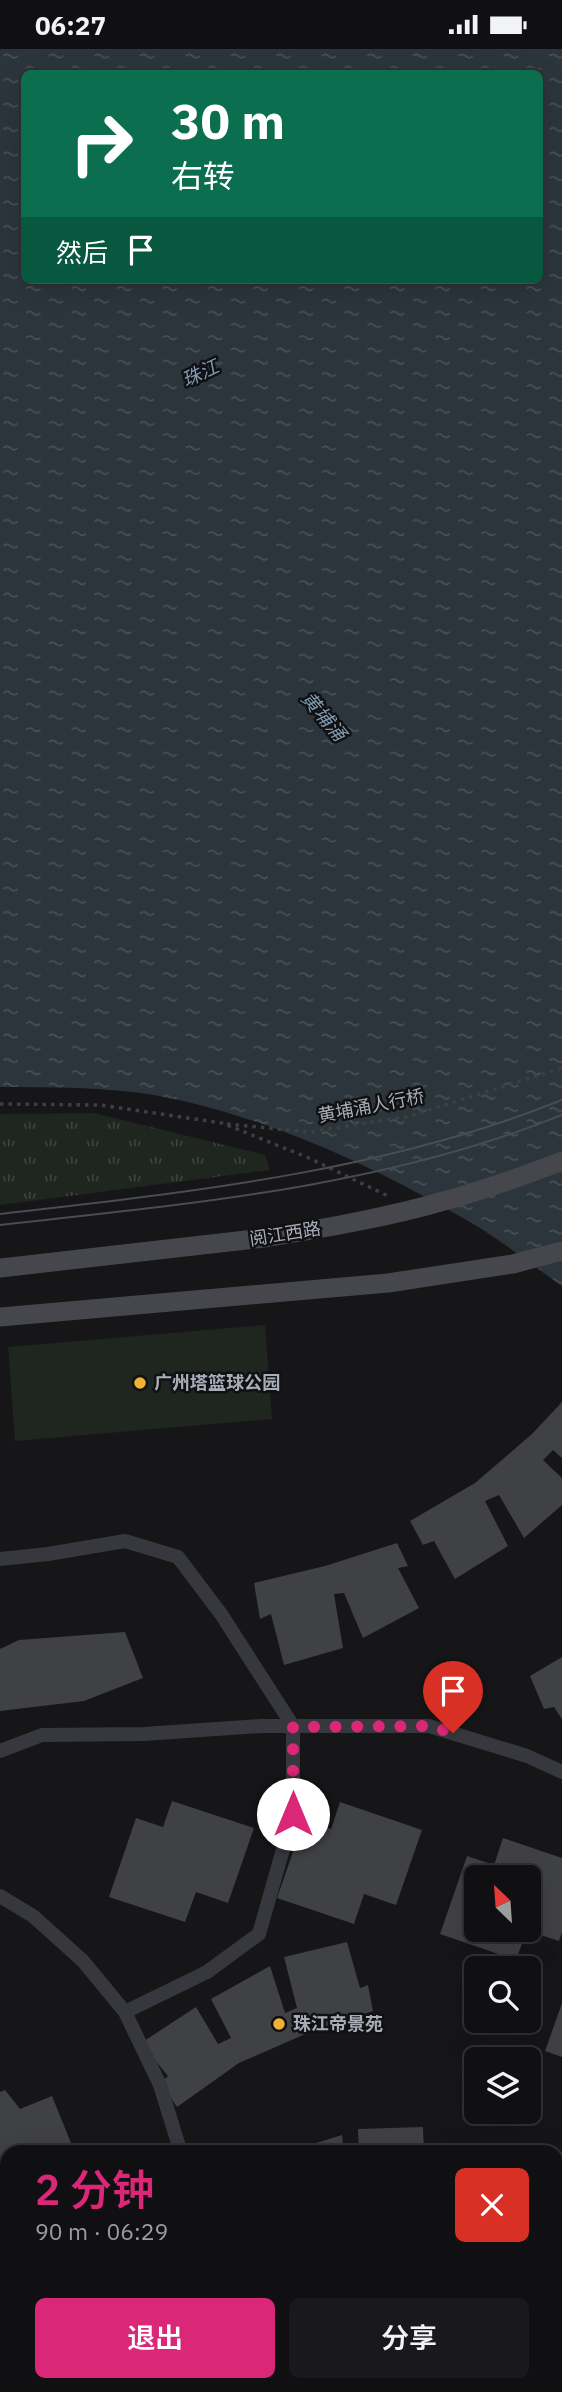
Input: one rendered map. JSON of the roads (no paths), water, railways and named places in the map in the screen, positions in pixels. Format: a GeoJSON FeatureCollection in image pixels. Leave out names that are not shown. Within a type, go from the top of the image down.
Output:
{"type":"FeatureCollection","features":[{"type":"Feature","properties":{"kind":"main road","name":"阅江西路"},"geometry":{"type":"LineString","coordinates":[[0,1268],[264,1238],[328,1227],[442,1202],[562,1161]]}},
{"type":"Feature","properties":{"kind":"main road"},"geometry":{"type":"LineString","coordinates":[[0,1317],[161,1301],[340,1288],[446,1276],[513,1264],[562,1251]]}},
{"type":"Feature","properties":{"kind":"street"},"geometry":{"type":"LineString","coordinates":[[0,1559],[125,1541],[178,1557],[221,1614],[293,1727],[293,1814],[259,1934],[207,1972],[125,2012]]}},
{"type":"Feature","properties":{"kind":"street"},"geometry":{"type":"LineString","coordinates":[[0,1751],[42,1735],[144,1734],[261,1726],[429,1726],[527,1756],[562,1772]]}},
{"type":"Feature","properties":{"kind":"street"},"geometry":{"type":"LineString","coordinates":[[0,1896],[33,1916],[73,1952],[125,2012],[160,2085],[179,2145]]}},
{"type":"Feature","properties":{"kind":"water"},"geometry":{"type":"Polygon","coordinates":[[[0,49],[562,49],[562,1286],[486,1232],[437,1204],[360,1164],[280,1130],[196,1104],[154,1095],[58,1087],[0,1087],[0,49]]]}},
{"type":"Feature","properties":{"kind":"tram line"},"geometry":{"type":"LineString","coordinates":[[0,1214],[214,1187],[356,1162],[494,1125],[562,1100]]}},
{"type":"Feature","properties":{"kind":"tram line"},"geometry":{"type":"LineString","coordinates":[[0,1225],[214,1200],[356,1176],[426,1160],[494,1140],[562,1115]]}},
{"type":"Feature","properties":{"kind":"place","name":"广州塔篮球公园"},"geometry":{"type":"Point","coordinates":[140,1383]}},
{"type":"Feature","properties":{"kind":"place","name":"珠江帝景苑"},"geometry":{"type":"Point","coordinates":[279,2024]}},
{"type":"Feature","properties":{"kind":"water label","name":"珠江"},"geometry":{"type":"Point","coordinates":[200,373]}},
{"type":"Feature","properties":{"kind":"water label","name":"黄埔涌"},"geometry":{"type":"Point","coordinates":[324,716]}}]}
